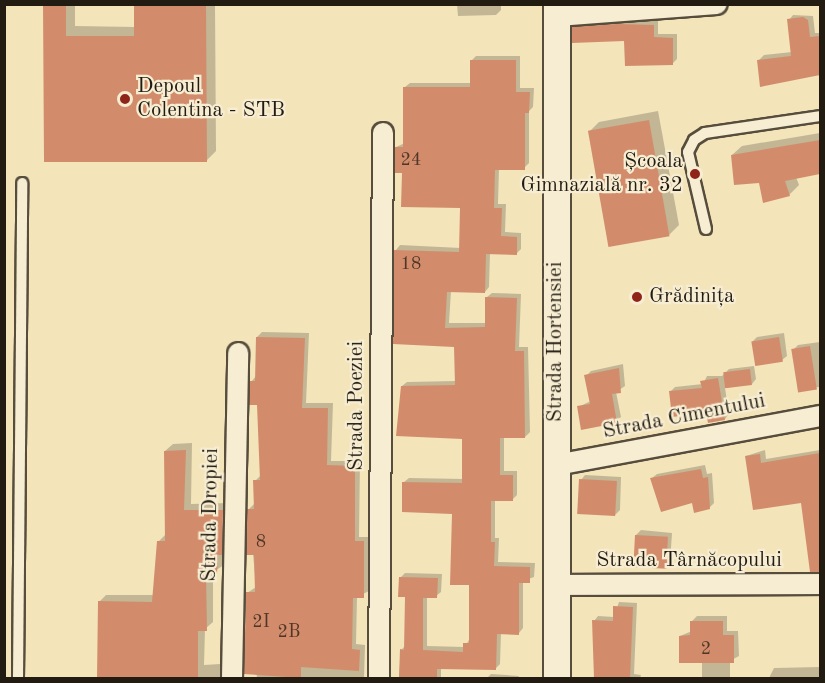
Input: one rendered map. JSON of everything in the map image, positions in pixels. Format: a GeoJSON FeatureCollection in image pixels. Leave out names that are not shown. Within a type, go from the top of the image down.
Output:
{"type":"FeatureCollection","features":[{"type":"Feature","properties":{"kind":"street"},"geometry":{"type":"LineString","coordinates":[[556,10],[717,4]]}},
{"type":"Feature","properties":{"kind":"street","name":"Strada Hortensiei"},"geometry":{"type":"LineString","coordinates":[[556,10],[557,678]]}},
{"type":"Feature","properties":{"kind":"street","name":"Strada Poeziei"},"geometry":{"type":"LineString","coordinates":[[379,678],[383,133]]}},
{"type":"Feature","properties":{"kind":"street","name":"Strada Dropiei"},"geometry":{"type":"LineString","coordinates":[[232,678],[238,353]]}},
{"type":"Feature","properties":{"kind":"street","name":"Strada Cimentului"},"geometry":{"type":"LineString","coordinates":[[556,465],[820,416]]}},
{"type":"Feature","properties":{"kind":"street","name":"Strada Târnăcopului"},"geometry":{"type":"LineString","coordinates":[[557,585],[820,584]]}},
{"type":"Feature","properties":{"kind":"lane"},"geometry":{"type":"LineString","coordinates":[[706,229],[688,152],[693,140],[705,133],[820,116]]}},
{"type":"Feature","properties":{"kind":"lane"},"geometry":{"type":"LineString","coordinates":[[18,678],[22,183]]}},
{"type":"Feature","properties":{"kind":"building","name":"Depoul Colentina - STB"},"geometry":{"type":"Polygon","coordinates":[[[43,4],[66,4],[66,36],[134,36],[134,4],[206,4],[207,162],[44,162],[43,4]]]}},
{"type":"Feature","properties":{"kind":"building"},"geometry":{"type":"Polygon","coordinates":[[[803,17],[808,20],[810,37],[820,36],[820,75],[760,87],[757,60],[791,56],[787,19],[803,17]]]}},
{"type":"Feature","properties":{"kind":"building"},"geometry":{"type":"Polygon","coordinates":[[[617,24],[654,25],[654,37],[673,38],[673,65],[625,66],[624,41],[572,43],[572,27],[617,24]]]}},
{"type":"Feature","properties":{"kind":"building"},"geometry":{"type":"Polygon","coordinates":[[[470,60],[516,60],[516,92],[530,92],[529,113],[525,113],[525,170],[495,170],[494,208],[502,208],[501,236],[517,237],[517,255],[486,254],[485,293],[447,292],[445,328],[485,327],[485,297],[517,298],[515,351],[524,351],[525,438],[500,438],[500,475],[513,475],[513,501],[491,501],[491,542],[495,542],[494,566],[530,567],[530,583],[519,583],[519,635],[497,634],[496,670],[437,669],[437,678],[399,678],[400,649],[404,650],[405,597],[398,597],[399,577],[438,578],[437,598],[423,598],[423,650],[463,652],[463,643],[469,643],[469,585],[450,585],[452,514],[402,512],[402,482],[462,483],[462,439],[396,436],[401,386],[455,385],[454,347],[393,344],[394,250],[459,252],[460,208],[401,207],[402,173],[395,173],[395,147],[403,147],[403,87],[470,87],[470,60]]]}},
{"type":"Feature","properties":{"kind":"building"},"geometry":{"type":"Polygon","coordinates":[[[649,120],[669,236],[608,247],[588,131],[649,120]]]}},
{"type":"Feature","properties":{"kind":"building"},"geometry":{"type":"Polygon","coordinates":[[[820,140],[820,174],[785,181],[790,196],[763,203],[759,183],[734,185],[731,155],[820,140]]]}},
{"type":"Feature","properties":{"kind":"building"},"geometry":{"type":"Polygon","coordinates":[[[256,337],[305,338],[302,408],[328,408],[327,465],[355,466],[355,541],[364,541],[364,598],[353,598],[352,649],[360,650],[359,671],[301,667],[301,678],[244,674],[246,592],[255,592],[254,555],[246,555],[247,509],[254,509],[253,480],[260,480],[257,405],[249,405],[249,381],[255,381],[256,337]]]}},
{"type":"Feature","properties":{"kind":"building"},"geometry":{"type":"Polygon","coordinates":[[[779,337],[783,362],[755,366],[751,341],[779,337]]]}},
{"type":"Feature","properties":{"kind":"building"},"geometry":{"type":"Polygon","coordinates":[[[810,346],[817,389],[798,392],[791,349],[810,346]]]}},
{"type":"Feature","properties":{"kind":"building"},"geometry":{"type":"Polygon","coordinates":[[[619,368],[621,393],[612,394],[617,423],[581,430],[577,406],[590,404],[584,375],[619,368]]]}},
{"type":"Feature","properties":{"kind":"building"},"geometry":{"type":"Polygon","coordinates":[[[750,369],[752,385],[725,388],[723,372],[750,369]]]}},
{"type":"Feature","properties":{"kind":"building"},"geometry":{"type":"Polygon","coordinates":[[[718,378],[725,420],[708,423],[706,413],[672,417],[669,391],[702,388],[700,381],[718,378]]]}},
{"type":"Feature","properties":{"kind":"building"},"geometry":{"type":"Polygon","coordinates":[[[186,450],[184,510],[223,510],[222,555],[218,555],[217,574],[206,574],[207,631],[198,631],[198,678],[97,678],[98,601],[152,602],[157,541],[165,541],[164,451],[186,450]]]}},
{"type":"Feature","properties":{"kind":"building"},"geometry":{"type":"Polygon","coordinates":[[[820,453],[820,572],[810,572],[801,503],[753,510],[745,456],[760,454],[761,463],[820,453]]]}},
{"type":"Feature","properties":{"kind":"building"},"geometry":{"type":"Polygon","coordinates":[[[701,469],[703,478],[708,477],[710,509],[694,513],[692,503],[661,512],[650,478],[701,469]]]}},
{"type":"Feature","properties":{"kind":"building"},"geometry":{"type":"Polygon","coordinates":[[[579,479],[617,481],[615,516],[577,514],[579,479]]]}},
{"type":"Feature","properties":{"kind":"building"},"geometry":{"type":"Polygon","coordinates":[[[635,535],[668,537],[666,569],[633,567],[635,535]]]}},
{"type":"Feature","properties":{"kind":"building"},"geometry":{"type":"Polygon","coordinates":[[[613,606],[633,607],[630,678],[594,678],[592,620],[613,621],[613,606]]]}},
{"type":"Feature","properties":{"kind":"building"},"geometry":{"type":"Polygon","coordinates":[[[690,621],[723,621],[723,635],[734,635],[734,663],[679,663],[679,636],[690,635],[690,621]]]}},
{"type":"Feature","properties":{"kind":"place","name":"Depoul Colentina - STB"},"geometry":{"type":"Point","coordinates":[125,99]}},
{"type":"Feature","properties":{"kind":"place","name":"Școala Gimnazială nr. 32"},"geometry":{"type":"Point","coordinates":[695,174]}},
{"type":"Feature","properties":{"kind":"place","name":"Grădinița"},"geometry":{"type":"Point","coordinates":[637,297]}}]}
